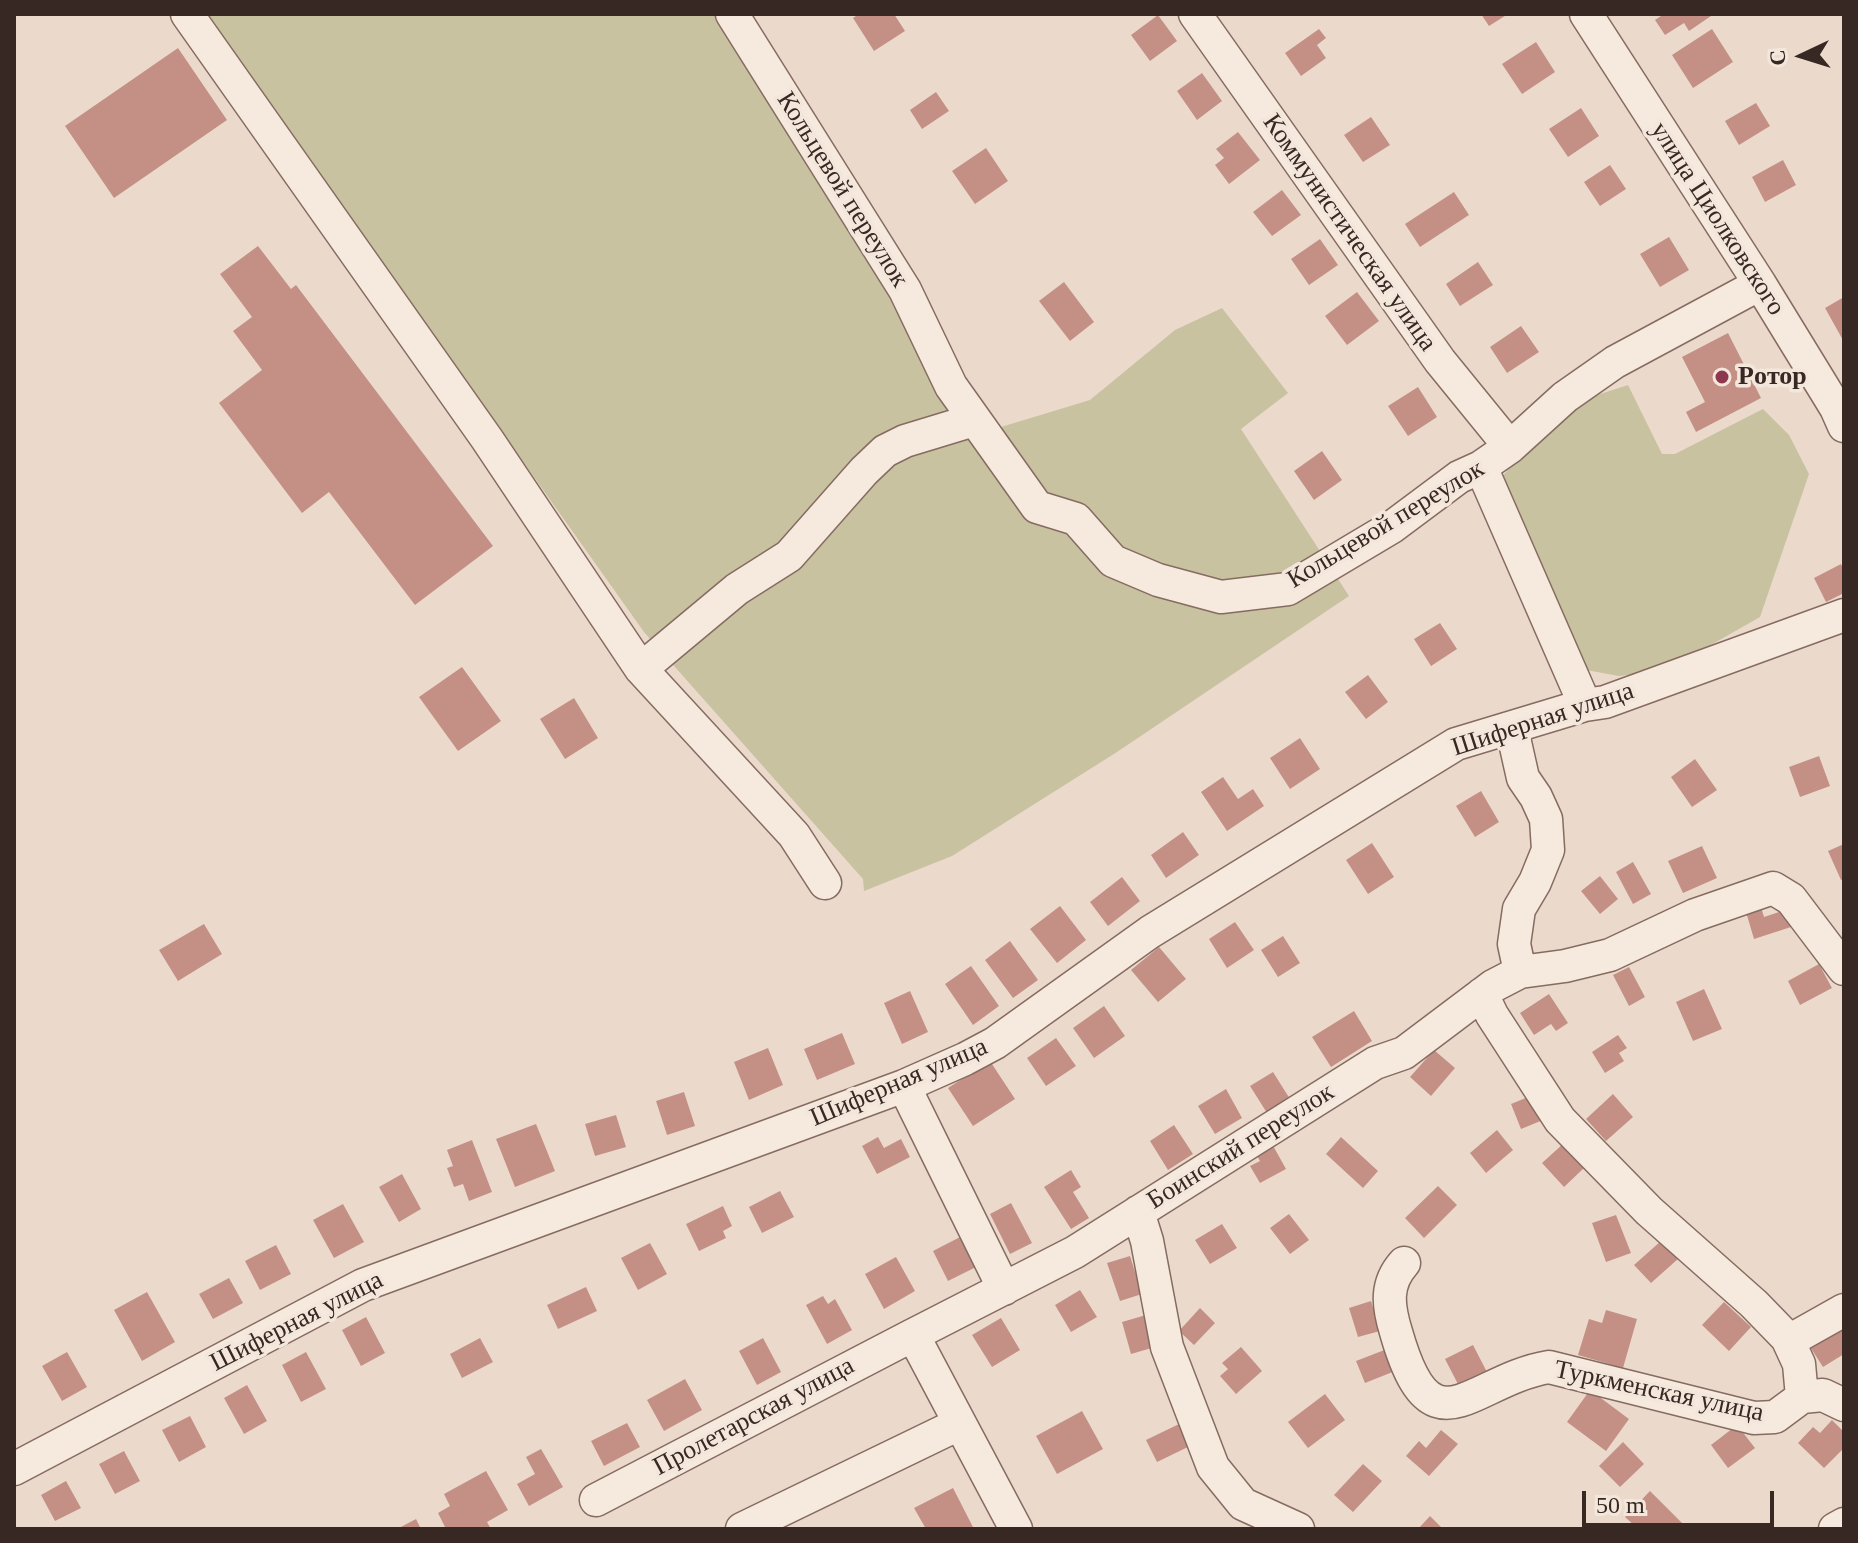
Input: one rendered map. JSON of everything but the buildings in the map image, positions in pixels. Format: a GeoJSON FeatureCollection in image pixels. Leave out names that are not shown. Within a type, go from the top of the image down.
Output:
{"type":"FeatureCollection","features":[{"type":"Feature","properties":{"kind":"street"},"geometry":{"type":"LineString","coordinates":[[187,14],[487,439],[641,669],[794,835],[825,883]]}},
{"type":"Feature","properties":{"kind":"street","name":"Кольцевой переулок"},"geometry":{"type":"LineString","coordinates":[[732,14],[905,290],[951,386],[1037,507],[1076,519],[1113,561],[1158,580],[1221,597],[1288,589],[1392,527],[1459,477],[1481,467],[1510,447],[1565,397],[1615,362],[1760,284]]}},
{"type":"Feature","properties":{"kind":"street","name":"Коммунистическая улица"},"geometry":{"type":"LineString","coordinates":[[1195,14],[1440,361],[1510,447]]}},
{"type":"Feature","properties":{"kind":"street","name":"улица Циолковского"},"geometry":{"type":"LineString","coordinates":[[1586,14],[1841,413]]}},
{"type":"Feature","properties":{"kind":"street"},"geometry":{"type":"LineString","coordinates":[[641,669],[737,589],[789,556],[885,451],[905,441],[974,420]]}},
{"type":"Feature","properties":{"kind":"street"},"geometry":{"type":"LineString","coordinates":[[1481,467],[1585,705]]}},
{"type":"Feature","properties":{"kind":"street","name":"Шиферная улица"},"geometry":{"type":"LineString","coordinates":[[14,1469],[363,1285],[904,1086],[965,1059],[995,1043],[1150,932],[1456,744],[1585,705],[1605,702],[1844,615]]}},
{"type":"Feature","properties":{"kind":"street"},"geometry":{"type":"LineString","coordinates":[[1512,729],[1523,778],[1546,819],[1548,850],[1535,882],[1519,909],[1514,944],[1520,972]]}},
{"type":"Feature","properties":{"kind":"street","name":"Боинский переулок"},"geometry":{"type":"LineString","coordinates":[[913,1335],[1075,1252],[1375,1063],[1404,1053],[1482,994],[1520,972],[1565,966],[1610,955],[1695,915],[1773,888],[1791,899],[1844,969]]}},
{"type":"Feature","properties":{"kind":"street"},"geometry":{"type":"LineString","coordinates":[[1482,994],[1492,1015],[1560,1120],[1649,1211],[1754,1304],[1787,1338],[1799,1364],[1802,1397]]}},
{"type":"Feature","properties":{"kind":"street"},"geometry":{"type":"LineString","coordinates":[[904,1086],[1004,1289]]}},
{"type":"Feature","properties":{"kind":"street"},"geometry":{"type":"LineString","coordinates":[[1138,1212],[1147,1241],[1167,1347],[1213,1467],[1243,1504],[1298,1529]]}},
{"type":"Feature","properties":{"kind":"street","name":"Туркменская улица"},"geometry":{"type":"LineString","coordinates":[[1404,1263],[1390,1287],[1388,1302],[1396,1334],[1414,1380],[1424,1394],[1438,1402],[1469,1399],[1532,1370],[1549,1367],[1754,1418],[1775,1417],[1802,1397],[1823,1395],[1844,1405]]}},
{"type":"Feature","properties":{"kind":"street"},"geometry":{"type":"LineString","coordinates":[[1787,1338],[1796,1337],[1844,1310]]}},
{"type":"Feature","properties":{"kind":"street"},"geometry":{"type":"LineString","coordinates":[[913,1335],[1016,1529]]}},
{"type":"Feature","properties":{"kind":"street","name":"Пролетарская улица"},"geometry":{"type":"LineString","coordinates":[[596,1500],[913,1335]]}},
{"type":"Feature","properties":{"kind":"street"},"geometry":{"type":"LineString","coordinates":[[742,1529],[959,1424]]}},
{"type":"Feature","properties":{"kind":"street"},"geometry":{"type":"LineString","coordinates":[[1835,1529],[1844,1524]]}},
{"type":"Feature","properties":{"kind":"shaded area"},"geometry":{"type":"Polygon","coordinates":[[[205,14],[721,14],[883,282],[1001,427],[1090,400],[1175,330],[1222,308],[1288,393],[1241,429],[1349,596],[1117,752],[952,856],[864,891],[863,879],[644,632],[205,14]]]}},
{"type":"Feature","properties":{"kind":"shaded area"},"geometry":{"type":"Polygon","coordinates":[[[1628,385],[1662,454],[1675,454],[1763,409],[1789,435],[1809,474],[1760,617],[1651,679],[1637,674],[1619,676],[1586,670],[1496,483],[1538,437],[1582,400],[1628,385]]]}},
{"type":"Feature","properties":{"kind":"place","name":"Poтор"},"geometry":{"type":"Point","coordinates":[1722,377]}}]}
